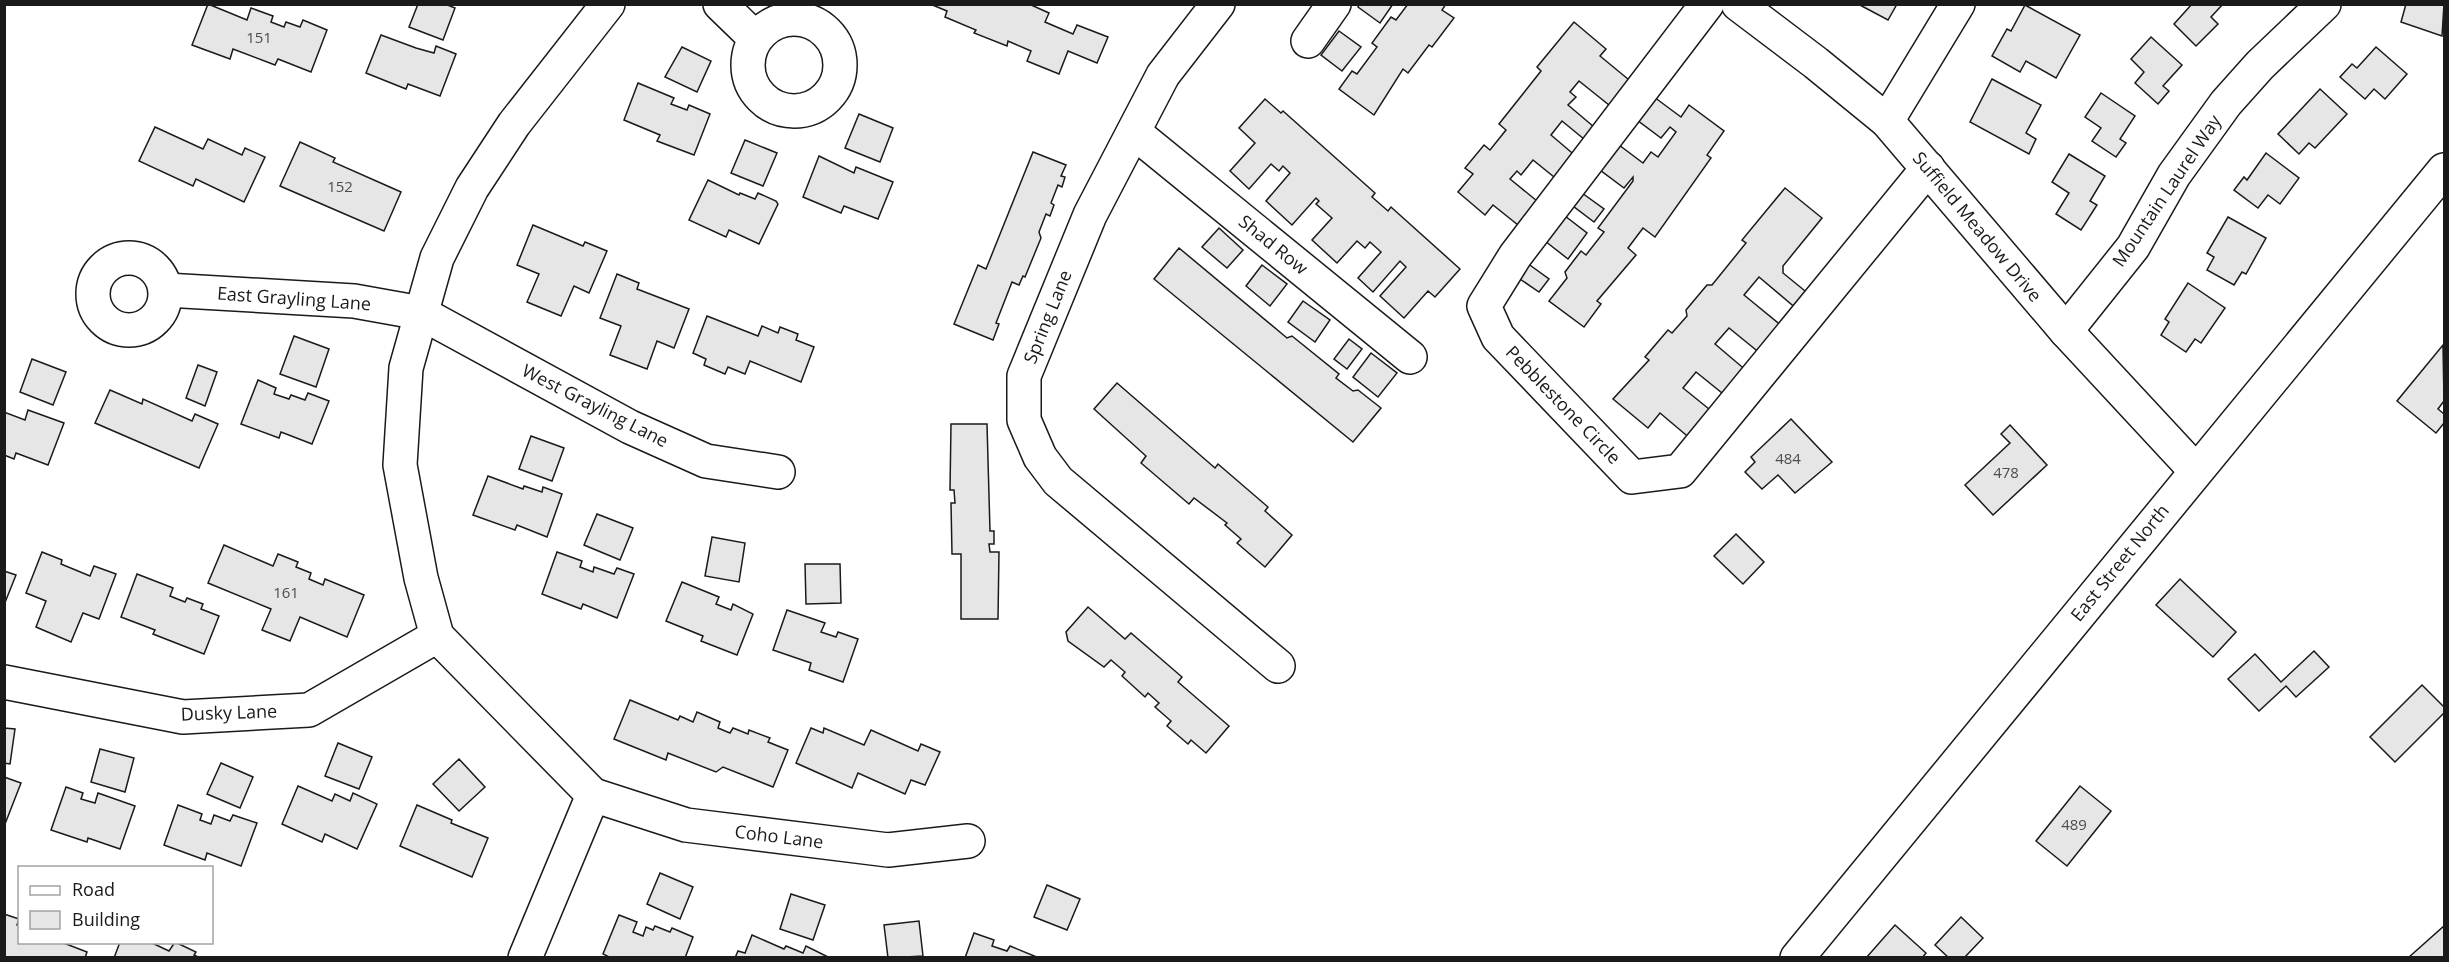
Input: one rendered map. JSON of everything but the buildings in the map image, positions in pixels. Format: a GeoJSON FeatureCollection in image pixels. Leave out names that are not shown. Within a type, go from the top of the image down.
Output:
{"type":"FeatureCollection","features":[{"type":"Feature","properties":{"kind":"street"},"geometry":{"type":"LineString","coordinates":[[720,4],[755,38]]}},
{"type":"Feature","properties":{"kind":"street","name":"Spring Lane"},"geometry":{"type":"LineString","coordinates":[[1218,4],[1163,75],[1135,133],[1090,214],[1024,376],[1024,420],[1040,457],[1058,481],[1278,666]]}},
{"type":"Feature","properties":{"kind":"street"},"geometry":{"type":"LineString","coordinates":[[1308,41],[1334,4]]}},
{"type":"Feature","properties":{"kind":"street","name":"Pebblestone Circle"},"geometry":{"type":"LineString","coordinates":[[1707,4],[1515,256],[1484,306],[1498,337],[1632,477],[1680,471],[1928,168]]}},
{"type":"Feature","properties":{"kind":"street","name":"Suffield Meadow Drive"},"geometry":{"type":"LineString","coordinates":[[1738,4],[1887,121],[2066,331],[2196,471]]}},
{"type":"Feature","properties":{"kind":"street"},"geometry":{"type":"LineString","coordinates":[[1887,121],[1958,4]]}},
{"type":"Feature","properties":{"kind":"street","name":"Mountain Laurel Way"},"geometry":{"type":"LineString","coordinates":[[2066,331],[2133,247],[2174,175],[2226,103],[2260,65],[2324,4]]}},
{"type":"Feature","properties":{"kind":"street"},"geometry":{"type":"LineString","coordinates":[[525,957],[593,795],[437,636],[421,578],[400,465],[406,368],[437,258],[472,188],[514,124],[603,6]]}},
{"type":"Feature","properties":{"kind":"street","name":"Shad Row"},"geometry":{"type":"LineString","coordinates":[[1135,133],[1410,357]]}},
{"type":"Feature","properties":{"kind":"street","name":"East Street North"},"geometry":{"type":"LineString","coordinates":[[1797,957],[2445,170]]}},
{"type":"Feature","properties":{"kind":"street","name":"East Grayling Lane"},"geometry":{"type":"LineString","coordinates":[[166,290],[354,301],[421,313]]}},
{"type":"Feature","properties":{"kind":"street","name":"West Grayling Lane"},"geometry":{"type":"LineString","coordinates":[[421,313],[630,427],[706,461],[778,472]]}},
{"type":"Feature","properties":{"kind":"street","name":"Dusky Lane"},"geometry":{"type":"LineString","coordinates":[[4,682],[183,717],[309,710],[437,636]]}},
{"type":"Feature","properties":{"kind":"street","name":"Coho Lane"},"geometry":{"type":"LineString","coordinates":[[593,795],[686,825],[888,850],[968,841]]}}]}
